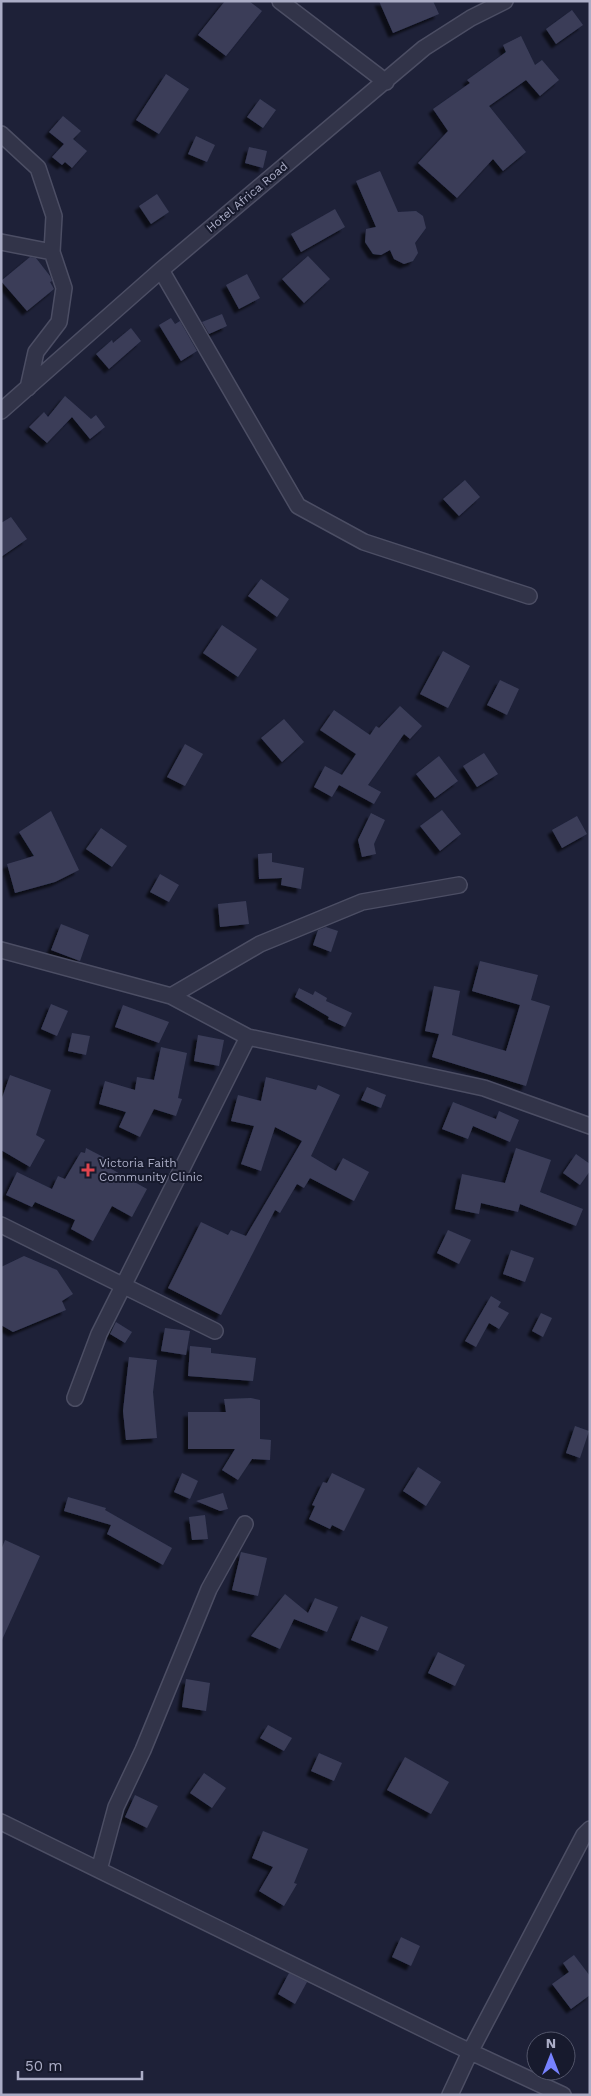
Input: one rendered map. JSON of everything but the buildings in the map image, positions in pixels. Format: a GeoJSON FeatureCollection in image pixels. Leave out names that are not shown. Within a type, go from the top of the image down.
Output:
{"type":"FeatureCollection","features":[{"type":"Feature","properties":{"kind":"street"},"geometry":{"type":"LineString","coordinates":[[280,1],[386,82]]}},
{"type":"Feature","properties":{"kind":"street","name":"Hotel Africa Road"},"geometry":{"type":"LineString","coordinates":[[1,411],[161,270],[424,48],[471,18],[505,1]]}},
{"type":"Feature","properties":{"kind":"street"},"geometry":{"type":"LineString","coordinates":[[1,134],[38,168],[54,216],[52,252],[64,288],[59,322],[36,352],[28,388]]}},
{"type":"Feature","properties":{"kind":"street"},"geometry":{"type":"LineString","coordinates":[[1,242],[52,252]]}},
{"type":"Feature","properties":{"kind":"street"},"geometry":{"type":"LineString","coordinates":[[161,270],[298,506],[364,542],[530,596]]}},
{"type":"Feature","properties":{"kind":"street"},"geometry":{"type":"LineString","coordinates":[[171,996],[260,944],[362,902],[459,885]]}},
{"type":"Feature","properties":{"kind":"street"},"geometry":{"type":"LineString","coordinates":[[1,950],[171,996],[248,1037],[484,1088],[590,1126]]}},
{"type":"Feature","properties":{"kind":"street"},"geometry":{"type":"LineString","coordinates":[[75,1398],[99,1334],[248,1037]]}},
{"type":"Feature","properties":{"kind":"street"},"geometry":{"type":"LineString","coordinates":[[1,1225],[215,1331]]}},
{"type":"Feature","properties":{"kind":"street"},"geometry":{"type":"LineString","coordinates":[[99,1870],[116,1807],[144,1750],[209,1590],[245,1524]]}},
{"type":"Feature","properties":{"kind":"street"},"geometry":{"type":"LineString","coordinates":[[1,1822],[470,2052],[562,2095]]}},
{"type":"Feature","properties":{"kind":"street"},"geometry":{"type":"LineString","coordinates":[[450,2095],[470,2052],[584,1835],[590,1828]]}},
{"type":"Feature","properties":{"kind":"place","name":"Victoria Faith Community Clinic"},"geometry":{"type":"Point","coordinates":[88,1170]}}]}
